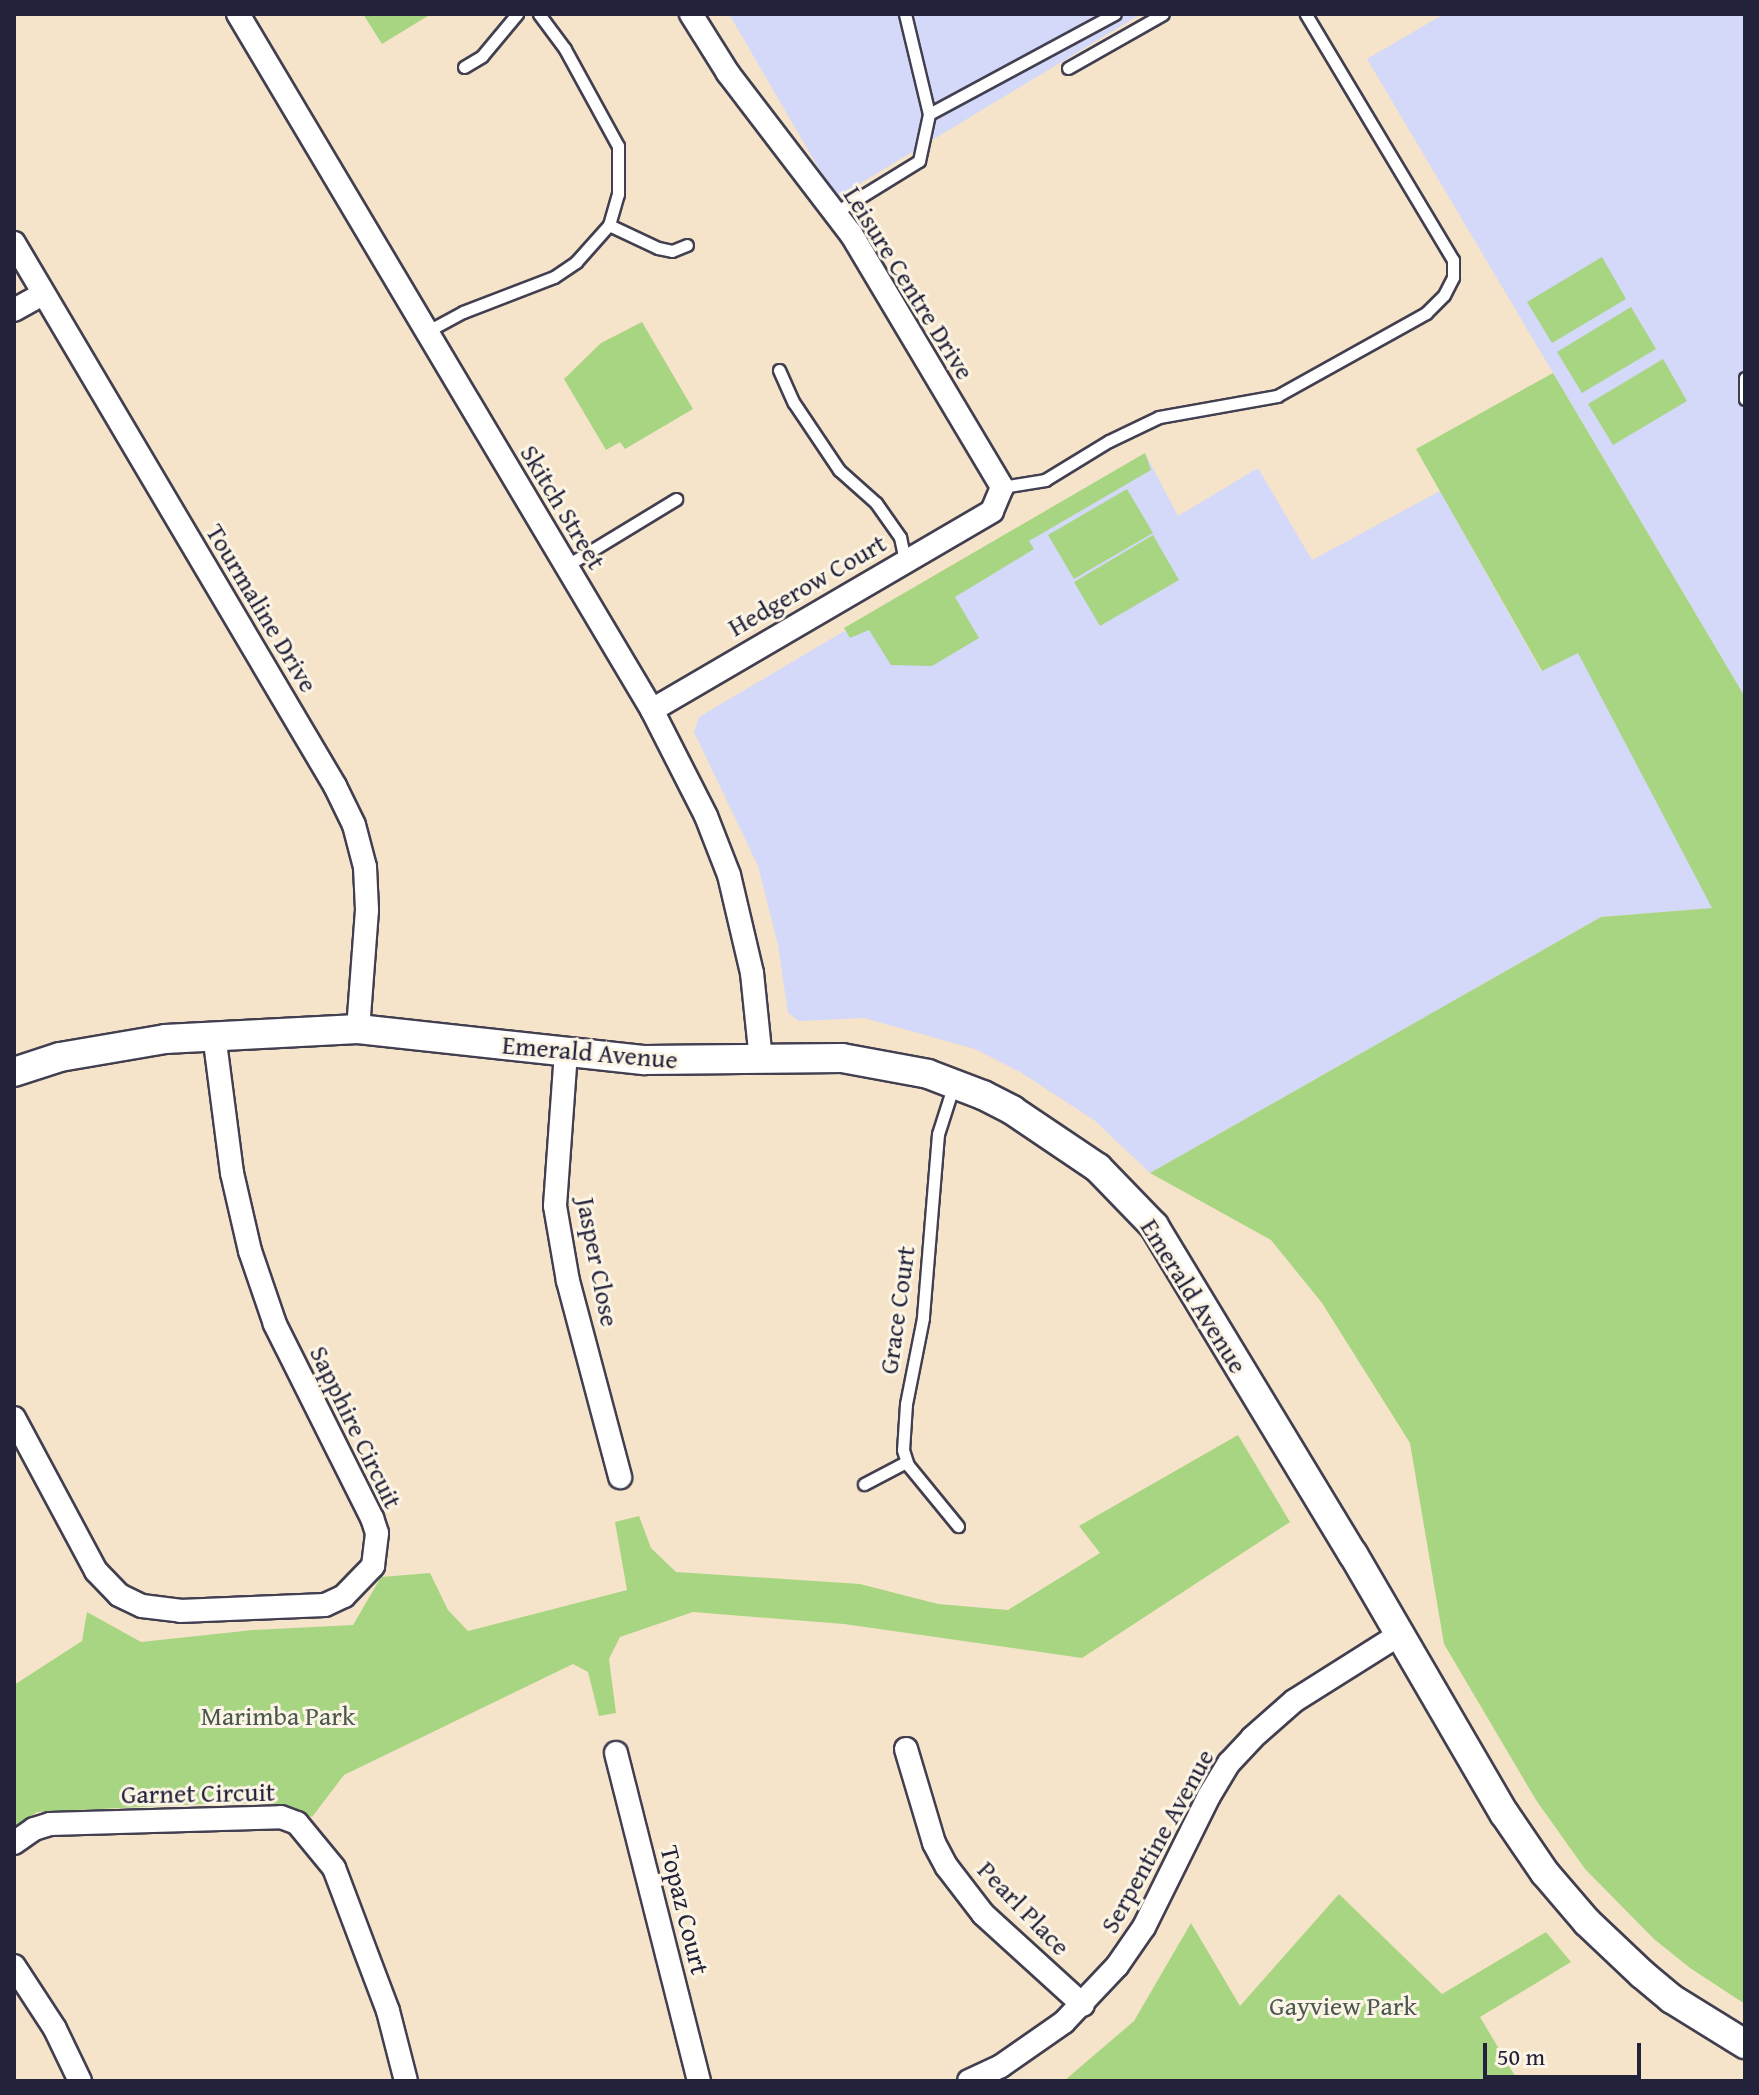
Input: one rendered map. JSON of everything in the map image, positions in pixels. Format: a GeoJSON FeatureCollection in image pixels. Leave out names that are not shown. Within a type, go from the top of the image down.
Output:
{"type":"FeatureCollection","features":[{"type":"Feature","properties":{"kind":"street","name":"Skitch Street"},"geometry":{"type":"LineString","coordinates":[[238,14],[652,710],[706,816],[729,875],[752,973],[761,1060]]}},
{"type":"Feature","properties":{"kind":"street","name":"Leisure Centre Drive"},"geometry":{"type":"LineString","coordinates":[[691,14],[728,73],[836,212],[1002,487]]}},
{"type":"Feature","properties":{"kind":"street","name":"Tourmaline Drive"},"geometry":{"type":"LineString","coordinates":[[14,243],[327,773],[354,825],[365,867],[367,910],[358,1029]]}},
{"type":"Feature","properties":{"kind":"street"},"geometry":{"type":"LineString","coordinates":[[14,310],[43,294]]}},
{"type":"Feature","properties":{"kind":"street","name":"Hedgerow Court"},"geometry":{"type":"LineString","coordinates":[[652,710],[992,511],[1002,487]]}},
{"type":"Feature","properties":{"kind":"street","name":"Emerald Avenue"},"geometry":{"type":"LineString","coordinates":[[14,1072],[60,1057],[214,1034],[358,1029],[645,1060],[842,1058],[895,1067],[954,1083],[1012,1110],[1073,1149],[1122,1191],[1154,1226],[1504,1813],[1565,1898],[1672,1999],[1745,2044]]}},
{"type":"Feature","properties":{"kind":"street","name":"Sapphire Circuit"},"geometry":{"type":"LineString","coordinates":[[14,1418],[96,1571],[129,1601],[161,1611],[325,1605],[344,1596],[373,1566],[377,1533],[372,1518],[275,1324],[250,1251],[232,1173],[214,1034]]}},
{"type":"Feature","properties":{"kind":"street","name":"Jasper Close"},"geometry":{"type":"LineString","coordinates":[[566,1052],[555,1206],[568,1281],[620,1477]]}},
{"type":"Feature","properties":{"kind":"street","name":"Serpentine Avenue"},"geometry":{"type":"LineString","coordinates":[[969,2081],[1028,2048],[1083,2005],[1124,1957],[1144,1927],[1189,1832],[1229,1763],[1294,1701],[1399,1635]]}},
{"type":"Feature","properties":{"kind":"street","name":"Pearl Place"},"geometry":{"type":"LineString","coordinates":[[906,1749],[934,1843],[947,1867],[983,1914],[1083,2005]]}},
{"type":"Feature","properties":{"kind":"street","name":"Topaz Court"},"geometry":{"type":"LineString","coordinates":[[616,1753],[699,2081]]}},
{"type":"Feature","properties":{"kind":"street","name":"Garnet Circuit"},"geometry":{"type":"LineString","coordinates":[[14,1843],[34,1829],[50,1824],[281,1817],[297,1823],[317,1844],[340,1881],[388,2011],[406,2081]]}},
{"type":"Feature","properties":{"kind":"street"},"geometry":{"type":"LineString","coordinates":[[14,1966],[55,2029],[80,2081]]}},
{"type":"Feature","properties":{"kind":"lane"},"geometry":{"type":"LineString","coordinates":[[464,67],[482,56],[517,14]]}},
{"type":"Feature","properties":{"kind":"lane"},"geometry":{"type":"LineString","coordinates":[[425,332],[463,312],[554,277],[576,262],[609,225],[618,194],[618,146],[565,49],[539,14]]}},
{"type":"Feature","properties":{"kind":"lane"},"geometry":{"type":"LineString","coordinates":[[836,212],[919,161],[929,114],[905,14]]}},
{"type":"Feature","properties":{"kind":"lane"},"geometry":{"type":"LineString","coordinates":[[929,114],[1115,14]]}},
{"type":"Feature","properties":{"kind":"lane"},"geometry":{"type":"LineString","coordinates":[[1068,68],[1163,14]]}},
{"type":"Feature","properties":{"kind":"lane"},"geometry":{"type":"LineString","coordinates":[[1002,487],[1045,480],[1109,441],[1159,417],[1277,396],[1426,313],[1444,295],[1453,277],[1453,260],[1306,14]]}},
{"type":"Feature","properties":{"kind":"lane"},"geometry":{"type":"LineString","coordinates":[[609,225],[658,248],[672,251],[687,245]]}},
{"type":"Feature","properties":{"kind":"lane"},"geometry":{"type":"LineString","coordinates":[[779,370],[794,403],[839,470],[876,503],[900,537],[905,560]]}},
{"type":"Feature","properties":{"kind":"lane"},"geometry":{"type":"LineString","coordinates":[[1745,378],[1745,399]]}},
{"type":"Feature","properties":{"kind":"lane"},"geometry":{"type":"LineString","coordinates":[[566,566],[676,499]]}},
{"type":"Feature","properties":{"kind":"lane","name":"Grace Court"},"geometry":{"type":"LineString","coordinates":[[906,1462],[903,1450],[906,1404],[923,1318],[938,1134],[954,1083]]}},
{"type":"Feature","properties":{"kind":"lane"},"geometry":{"type":"LineString","coordinates":[[864,1484],[906,1462],[958,1526]]}},
{"type":"Feature","properties":{"kind":"shaded area"},"geometry":{"type":"Polygon","coordinates":[[[729,14],[1141,14],[836,198],[729,14]]]}},
{"type":"Feature","properties":{"kind":"shaded area"},"geometry":{"type":"Polygon","coordinates":[[[1444,14],[1745,14],[1745,697],[1367,59],[1444,14]]]}},
{"type":"Feature","properties":{"kind":"shaded area"},"geometry":{"type":"Polygon","coordinates":[[[1145,453],[1178,516],[1258,468],[1312,560],[1440,491],[1541,671],[1578,652],[1713,908],[1601,917],[1150,1173],[1094,1120],[1020,1072],[975,1049],[864,1018],[799,1021],[788,1013],[778,945],[758,866],[694,732],[699,717],[1145,453]]]}},
{"type":"Feature","properties":{"kind":"green space"},"geometry":{"type":"Polygon","coordinates":[[[363,14],[431,14],[382,44],[363,14]]]}},
{"type":"Feature","properties":{"kind":"green space"},"geometry":{"type":"Polygon","coordinates":[[[1602,257],[1626,299],[1552,343],[1527,302],[1602,257]]]}},
{"type":"Feature","properties":{"kind":"green space"},"geometry":{"type":"Polygon","coordinates":[[[1631,307],[1656,349],[1582,393],[1557,352],[1631,307]]]}},
{"type":"Feature","properties":{"kind":"green space"},"geometry":{"type":"Polygon","coordinates":[[[642,322],[693,409],[625,449],[620,442],[606,450],[564,379],[601,343],[642,322]]]}},
{"type":"Feature","properties":{"kind":"green space"},"geometry":{"type":"Polygon","coordinates":[[[1663,359],[1687,401],[1613,445],[1588,404],[1663,359]]]}},
{"type":"Feature","properties":{"kind":"green space"},"geometry":{"type":"Polygon","coordinates":[[[1553,373],[1745,697],[1745,2004],[1690,1968],[1654,1939],[1585,1869],[1536,1800],[1444,1644],[1410,1443],[1322,1303],[1271,1240],[1150,1173],[1601,917],[1712,908],[1578,653],[1542,671],[1416,449],[1553,373]]]}},
{"type":"Feature","properties":{"kind":"green space"},"geometry":{"type":"Polygon","coordinates":[[[1145,453],[1151,470],[1029,541],[1034,549],[955,597],[979,638],[932,666],[891,665],[869,630],[850,638],[844,628],[1145,453]]]}},
{"type":"Feature","properties":{"kind":"green space"},"geometry":{"type":"Polygon","coordinates":[[[1127,489],[1153,533],[1074,579],[1048,535],[1127,489]]]}},
{"type":"Feature","properties":{"kind":"green space"},"geometry":{"type":"Polygon","coordinates":[[[1153,535],[1179,580],[1100,626],[1074,582],[1153,535]]]}},
{"type":"Feature","properties":{"kind":"green space","name":"Marimba Park"},"geometry":{"type":"Polygon","coordinates":[[[1238,1435],[1290,1522],[1082,1658],[844,1624],[693,1612],[620,1637],[609,1659],[616,1713],[599,1716],[588,1672],[573,1664],[344,1775],[312,1817],[280,1804],[224,1803],[37,1812],[14,1827],[14,1685],[82,1641],[87,1612],[141,1642],[253,1630],[353,1625],[381,1577],[430,1573],[448,1610],[468,1631],[627,1590],[615,1522],[639,1516],[651,1548],[676,1572],[860,1584],[938,1604],[1008,1610],[1100,1553],[1079,1526],[1238,1435]]]}},
{"type":"Feature","properties":{"kind":"green space","name":"Gayview Park"},"geometry":{"type":"Polygon","coordinates":[[[1339,1894],[1442,1994],[1546,1932],[1571,1962],[1480,2017],[1518,2081],[1064,2081],[1134,2021],[1191,1923],[1240,2006],[1339,1894]]]}}]}
